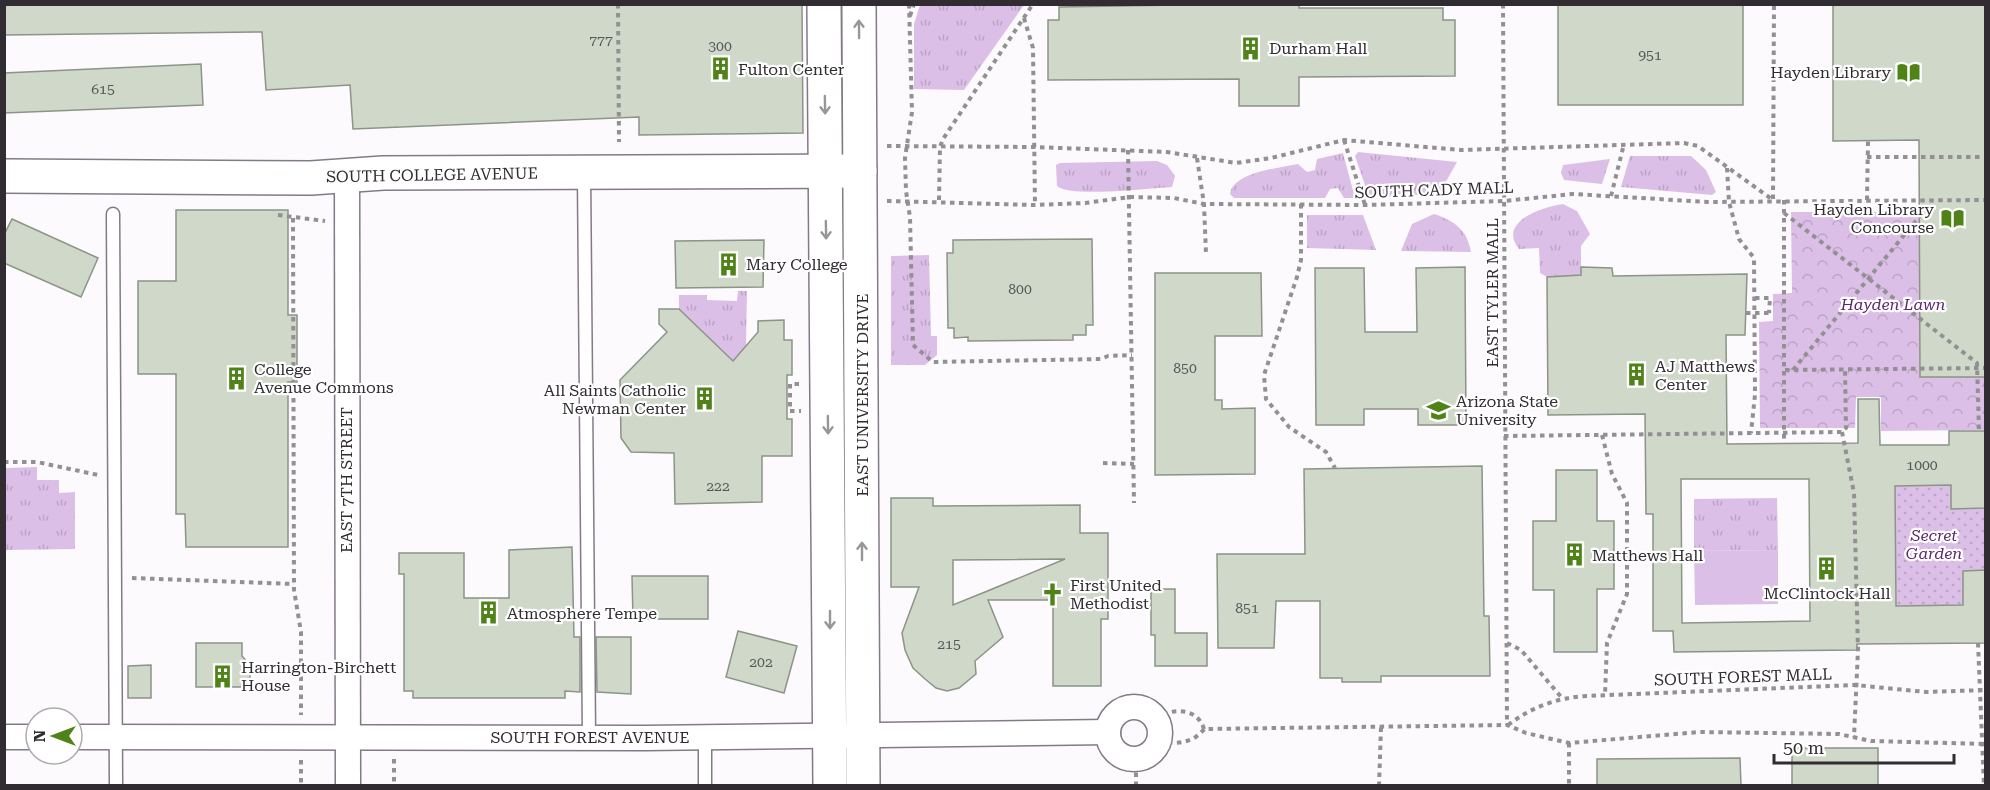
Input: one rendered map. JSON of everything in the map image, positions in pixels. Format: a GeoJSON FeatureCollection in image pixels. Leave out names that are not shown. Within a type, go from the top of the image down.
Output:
{"type":"FeatureCollection","features":[{"type":"Feature","properties":{"kind":"main road","name":"EAST UNIVERSITY DRIVE"},"geometry":{"type":"LineString","coordinates":[[824,4],[830,786]]}},
{"type":"Feature","properties":{"kind":"main road","name":"EAST UNIVERSITY DRIVE"},"geometry":{"type":"LineString","coordinates":[[859,4],[863,786]]}},
{"type":"Feature","properties":{"kind":"main road","name":"SOUTH COLLEGE AVENUE"},"geometry":{"type":"LineString","coordinates":[[4,176],[311,178],[347,174],[860,171]]}},
{"type":"Feature","properties":{"kind":"street","name":"EAST 7TH STREET"},"geometry":{"type":"LineString","coordinates":[[347,174],[348,786]]}},
{"type":"Feature","properties":{"kind":"street"},"geometry":{"type":"LineString","coordinates":[[1124,709],[1145,709],[1157,729],[1150,753],[1136,759],[1120,754],[1109,741],[1108,732],[1113,718],[1124,709]]}},
{"type":"Feature","properties":{"kind":"street","name":"SOUTH FOREST AVENUE"},"geometry":{"type":"LineString","coordinates":[[84,736],[705,737],[1108,732]]}},
{"type":"Feature","properties":{"kind":"street"},"geometry":{"type":"LineString","coordinates":[[4,736],[24,736]]}},
{"type":"Feature","properties":{"kind":"lane"},"geometry":{"type":"LineString","coordinates":[[584,172],[589,736]]}},
{"type":"Feature","properties":{"kind":"lane"},"geometry":{"type":"LineString","coordinates":[[113,214],[116,786]]}},
{"type":"Feature","properties":{"kind":"lane"},"geometry":{"type":"LineString","coordinates":[[705,737],[705,786]]}},
{"type":"Feature","properties":{"kind":"path"},"geometry":{"type":"LineString","coordinates":[[618,4],[619,142]]}},
{"type":"Feature","properties":{"kind":"path"},"geometry":{"type":"LineString","coordinates":[[909,4],[912,112],[906,147],[907,200],[910,217],[912,342],[928,360],[1101,359],[1108,356],[1132,355]]}},
{"type":"Feature","properties":{"kind":"path"},"geometry":{"type":"LineString","coordinates":[[909,20],[914,4]]}},
{"type":"Feature","properties":{"kind":"path"},"geometry":{"type":"LineString","coordinates":[[939,200],[940,147],[954,119],[1033,4]]}},
{"type":"Feature","properties":{"kind":"path","name":"EAST TYLER MALL"},"geometry":{"type":"LineString","coordinates":[[1503,4],[1504,436],[1508,725]]}},
{"type":"Feature","properties":{"kind":"path"},"geometry":{"type":"LineString","coordinates":[[1773,200],[1774,4]]}},
{"type":"Feature","properties":{"kind":"path"},"geometry":{"type":"LineString","coordinates":[[1024,18],[1033,48],[1035,205]]}},
{"type":"Feature","properties":{"kind":"path"},"geometry":{"type":"LineString","coordinates":[[1344,140],[1365,205]]}},
{"type":"Feature","properties":{"kind":"path"},"geometry":{"type":"LineString","coordinates":[[883,145],[1167,152],[1236,164],[1344,140],[1461,150],[1684,143],[1698,146],[1773,200]]}},
{"type":"Feature","properties":{"kind":"path"},"geometry":{"type":"LineString","coordinates":[[1867,200],[1868,141]]}},
{"type":"Feature","properties":{"kind":"path"},"geometry":{"type":"LineString","coordinates":[[1611,196],[1624,144]]}},
{"type":"Feature","properties":{"kind":"path"},"geometry":{"type":"LineString","coordinates":[[1128,150],[1134,503]]}},
{"type":"Feature","properties":{"kind":"path"},"geometry":{"type":"LineString","coordinates":[[1868,157],[1986,157]]}},
{"type":"Feature","properties":{"kind":"path"},"geometry":{"type":"LineString","coordinates":[[1197,158],[1204,204],[1206,254]]}},
{"type":"Feature","properties":{"kind":"path"},"geometry":{"type":"LineString","coordinates":[[1727,167],[1729,202],[1739,239],[1754,258],[1755,395],[1750,433]]}},
{"type":"Feature","properties":{"kind":"path","name":"SOUTH CADY MALL"},"geometry":{"type":"LineString","coordinates":[[883,201],[939,200],[1035,205],[1085,203],[1130,197],[1174,198],[1204,204],[1365,205],[1504,201],[1573,194],[1729,202],[1986,200]]}},
{"type":"Feature","properties":{"kind":"path"},"geometry":{"type":"LineString","coordinates":[[1784,200],[1784,444]]}},
{"type":"Feature","properties":{"kind":"path"},"geometry":{"type":"LineString","coordinates":[[1793,370],[1924,211],[1925,201]]}},
{"type":"Feature","properties":{"kind":"path"},"geometry":{"type":"LineString","coordinates":[[1301,204],[1301,260],[1264,375],[1263,387],[1266,399],[1289,427],[1320,447],[1335,468]]}},
{"type":"Feature","properties":{"kind":"path"},"geometry":{"type":"LineString","coordinates":[[1784,213],[1977,363],[1979,431]]}},
{"type":"Feature","properties":{"kind":"path"},"geometry":{"type":"LineString","coordinates":[[278,215],[332,221]]}},
{"type":"Feature","properties":{"kind":"path"},"geometry":{"type":"LineString","coordinates":[[292,218],[294,584],[301,632],[301,717]]}},
{"type":"Feature","properties":{"kind":"path"},"geometry":{"type":"LineString","coordinates":[[1746,313],[1769,313],[1770,298],[1755,298]]}},
{"type":"Feature","properties":{"kind":"path"},"geometry":{"type":"LineString","coordinates":[[1785,370],[1986,368]]}},
{"type":"Feature","properties":{"kind":"path"},"geometry":{"type":"LineString","coordinates":[[1504,436],[1842,432],[1846,428],[1845,369]]}},
{"type":"Feature","properties":{"kind":"path"},"geometry":{"type":"LineString","coordinates":[[802,384],[790,384],[790,411],[803,411]]}},
{"type":"Feature","properties":{"kind":"path"},"geometry":{"type":"LineString","coordinates":[[1842,432],[1854,493],[1858,651],[1854,736]]}},
{"type":"Feature","properties":{"kind":"path"},"geometry":{"type":"LineString","coordinates":[[1602,435],[1612,474],[1627,503],[1627,594],[1607,644],[1605,694]]}},
{"type":"Feature","properties":{"kind":"path"},"geometry":{"type":"LineString","coordinates":[[4,462],[37,462],[116,478]]}},
{"type":"Feature","properties":{"kind":"path"},"geometry":{"type":"LineString","coordinates":[[1103,463],[1134,464]]}},
{"type":"Feature","properties":{"kind":"path"},"geometry":{"type":"LineString","coordinates":[[116,577],[294,584]]}},
{"type":"Feature","properties":{"kind":"path"},"geometry":{"type":"LineString","coordinates":[[1507,643],[1521,650],[1562,698]]}},
{"type":"Feature","properties":{"kind":"path"},"geometry":{"type":"LineString","coordinates":[[1978,643],[1983,690],[1984,786]]}},
{"type":"Feature","properties":{"kind":"path","name":"SOUTH FOREST MALL"},"geometry":{"type":"LineString","coordinates":[[1508,725],[1527,711],[1562,698],[1605,694],[1855,684],[1926,692],[1983,690]]}},
{"type":"Feature","properties":{"kind":"path"},"geometry":{"type":"LineString","coordinates":[[1204,729],[1201,718],[1196,714],[1168,711],[1157,729],[1176,743],[1194,739],[1204,729],[1508,725],[1526,733],[1569,743],[1700,732],[1854,736],[1871,741],[1984,744]]}},
{"type":"Feature","properties":{"kind":"path"},"geometry":{"type":"LineString","coordinates":[[1379,786],[1381,727]]}},
{"type":"Feature","properties":{"kind":"path"},"geometry":{"type":"LineString","coordinates":[[1569,743],[1569,786]]}},
{"type":"Feature","properties":{"kind":"path"},"geometry":{"type":"LineString","coordinates":[[394,750],[394,786]]}},
{"type":"Feature","properties":{"kind":"path"},"geometry":{"type":"LineString","coordinates":[[301,756],[301,786]]}},
{"type":"Feature","properties":{"kind":"path"},"geometry":{"type":"LineString","coordinates":[[1136,759],[1136,786]]}},
{"type":"Feature","properties":{"kind":"green space"},"geometry":{"type":"Polygon","coordinates":[[[920,4],[1024,5],[964,90],[914,89],[914,24],[920,4]]]}},
{"type":"Feature","properties":{"kind":"green space"},"geometry":{"type":"Polygon","coordinates":[[[1358,152],[1457,162],[1439,194],[1369,197],[1355,156],[1358,152]]]}},
{"type":"Feature","properties":{"kind":"green space"},"geometry":{"type":"Polygon","coordinates":[[[1343,153],[1355,198],[1344,198],[1338,188],[1330,189],[1325,198],[1234,198],[1230,194],[1239,181],[1258,172],[1298,164],[1307,172],[1315,170],[1317,159],[1343,153]]]}},
{"type":"Feature","properties":{"kind":"green space"},"geometry":{"type":"Polygon","coordinates":[[[1630,156],[1691,156],[1706,170],[1716,192],[1712,195],[1621,187],[1630,156]]]}},
{"type":"Feature","properties":{"kind":"green space"},"geometry":{"type":"Polygon","coordinates":[[[1610,159],[1602,184],[1564,180],[1561,173],[1563,165],[1610,159]]]}},
{"type":"Feature","properties":{"kind":"green space"},"geometry":{"type":"Polygon","coordinates":[[[1157,161],[1167,165],[1175,176],[1172,187],[1093,192],[1065,190],[1057,186],[1056,165],[1060,163],[1157,161]]]}},
{"type":"Feature","properties":{"kind":"green space"},"geometry":{"type":"Polygon","coordinates":[[[1563,204],[1577,211],[1590,234],[1581,246],[1581,275],[1547,277],[1540,273],[1539,248],[1519,249],[1514,239],[1514,231],[1518,224],[1534,212],[1563,204]]]}},
{"type":"Feature","properties":{"kind":"green space","name":"Hayden Lawn"},"geometry":{"type":"Polygon","coordinates":[[[1791,212],[1985,212],[1985,430],[1881,431],[1881,397],[1856,397],[1855,428],[1760,428],[1759,322],[1773,321],[1773,294],[1792,293],[1791,212]]]}},
{"type":"Feature","properties":{"kind":"green space"},"geometry":{"type":"Polygon","coordinates":[[[1434,214],[1459,227],[1471,252],[1401,251],[1412,224],[1434,214]]]}},
{"type":"Feature","properties":{"kind":"green space"},"geometry":{"type":"Polygon","coordinates":[[[1307,215],[1363,215],[1376,250],[1307,248],[1307,215]]]}},
{"type":"Feature","properties":{"kind":"green space"},"geometry":{"type":"Polygon","coordinates":[[[929,255],[931,336],[937,336],[937,355],[925,365],[891,365],[891,256],[929,255]]]}},
{"type":"Feature","properties":{"kind":"green space"},"geometry":{"type":"Polygon","coordinates":[[[738,291],[747,291],[746,346],[733,361],[679,309],[679,295],[707,295],[707,300],[737,301],[738,291]]]}},
{"type":"Feature","properties":{"kind":"green space"},"geometry":{"type":"Polygon","coordinates":[[[37,467],[37,480],[59,480],[59,493],[75,492],[75,549],[5,550],[5,468],[37,467]]]}},
{"type":"Feature","properties":{"kind":"green space","name":"Secret Garden"},"geometry":{"type":"Polygon","coordinates":[[[1951,485],[1951,509],[1985,508],[1985,570],[1963,571],[1963,605],[1896,606],[1895,486],[1951,485]]]}},
{"type":"Feature","properties":{"kind":"green space"},"geometry":{"type":"Polygon","coordinates":[[[1777,498],[1778,550],[1694,551],[1694,499],[1777,498]]]}},
{"type":"Feature","properties":{"kind":"green space"},"geometry":{"type":"Polygon","coordinates":[[[1778,550],[1778,604],[1695,605],[1694,551],[1778,550]]]}},
{"type":"Feature","properties":{"kind":"building"},"geometry":{"type":"Polygon","coordinates":[[[4,4],[802,4],[803,133],[639,135],[639,117],[353,129],[350,85],[266,90],[262,32],[4,35],[4,4]]]}},
{"type":"Feature","properties":{"kind":"building","name":"Durham Hall"},"geometry":{"type":"Polygon","coordinates":[[[1299,4],[1299,8],[1443,8],[1443,20],[1455,20],[1455,76],[1299,77],[1299,106],[1239,106],[1239,79],[1048,80],[1048,20],[1059,20],[1059,7],[1299,4]]]}},
{"type":"Feature","properties":{"kind":"building"},"geometry":{"type":"Polygon","coordinates":[[[1558,4],[1743,4],[1743,105],[1558,105],[1558,4]]]}},
{"type":"Feature","properties":{"kind":"building"},"geometry":{"type":"Polygon","coordinates":[[[1833,4],[1986,4],[1986,377],[1920,377],[1919,140],[1833,141],[1833,4]]]}},
{"type":"Feature","properties":{"kind":"building"},"geometry":{"type":"Polygon","coordinates":[[[201,64],[203,105],[4,113],[4,73],[201,64]]]}},
{"type":"Feature","properties":{"kind":"building","name":"College Avenue Commons"},"geometry":{"type":"Polygon","coordinates":[[[176,210],[288,210],[288,315],[297,315],[297,382],[288,382],[288,547],[186,547],[185,514],[176,514],[176,374],[138,374],[138,281],[176,281],[176,210]]]}},
{"type":"Feature","properties":{"kind":"building"},"geometry":{"type":"Polygon","coordinates":[[[12,219],[98,258],[81,297],[4,263],[4,235],[12,219]]]}},
{"type":"Feature","properties":{"kind":"building"},"geometry":{"type":"Polygon","coordinates":[[[1092,239],[1093,325],[1086,325],[1086,335],[1073,335],[1073,340],[968,341],[968,337],[954,338],[954,328],[948,328],[947,253],[953,253],[953,240],[1092,239]]]}},
{"type":"Feature","properties":{"kind":"building","name":"Mary College"},"geometry":{"type":"Polygon","coordinates":[[[764,240],[763,287],[676,288],[675,241],[764,240]]]}},
{"type":"Feature","properties":{"kind":"building"},"geometry":{"type":"Polygon","coordinates":[[[1465,267],[1466,425],[1418,425],[1418,409],[1364,409],[1364,425],[1316,425],[1315,268],[1364,268],[1365,332],[1417,332],[1416,268],[1465,267]]]}},
{"type":"Feature","properties":{"kind":"building"},"geometry":{"type":"Polygon","coordinates":[[[1581,267],[1612,268],[1613,276],[1747,274],[1745,335],[1726,335],[1727,444],[1858,443],[1858,399],[1879,399],[1880,445],[1949,445],[1949,431],[1986,431],[1986,508],[1951,509],[1951,485],[1895,486],[1896,606],[1963,605],[1963,571],[1986,570],[1986,643],[1857,644],[1857,650],[1674,652],[1673,631],[1653,631],[1653,514],[1646,514],[1645,414],[1548,415],[1547,277],[1581,275],[1581,267]],[[1681,479],[1682,623],[1810,621],[1809,479],[1681,479]]]}},
{"type":"Feature","properties":{"kind":"building"},"geometry":{"type":"Polygon","coordinates":[[[1155,273],[1261,273],[1262,336],[1215,336],[1215,400],[1222,400],[1222,409],[1255,408],[1255,474],[1155,475],[1155,273]]]}},
{"type":"Feature","properties":{"kind":"building","name":"All Saints Catholic Newman Center"},"geometry":{"type":"Polygon","coordinates":[[[659,309],[679,309],[733,361],[758,332],[758,321],[784,320],[784,340],[792,340],[792,375],[787,375],[787,419],[792,419],[792,456],[762,456],[762,502],[675,504],[674,453],[631,452],[621,438],[620,380],[667,332],[659,324],[659,309]]]}},
{"type":"Feature","properties":{"kind":"building"},"geometry":{"type":"Polygon","coordinates":[[[1482,466],[1484,616],[1489,616],[1490,676],[1381,676],[1381,682],[1342,682],[1342,678],[1320,678],[1320,601],[1276,601],[1274,648],[1218,648],[1217,554],[1305,554],[1304,469],[1482,466]]]}},
{"type":"Feature","properties":{"kind":"building","name":"Matthews Hall"},"geometry":{"type":"Polygon","coordinates":[[[1556,470],[1597,470],[1597,521],[1614,521],[1614,589],[1597,589],[1597,652],[1554,652],[1554,590],[1533,590],[1533,521],[1556,521],[1556,470]]]}},
{"type":"Feature","properties":{"kind":"building","name":"First United Methodist"},"geometry":{"type":"Polygon","coordinates":[[[891,498],[933,498],[933,506],[1080,505],[1080,533],[1108,533],[1108,619],[1101,619],[1101,686],[1053,686],[1053,600],[988,600],[1003,637],[975,661],[976,674],[959,688],[947,691],[936,688],[913,668],[905,650],[902,633],[919,587],[891,587],[891,498]],[[1065,559],[953,560],[953,605],[1065,559]]]}},
{"type":"Feature","properties":{"kind":"building","name":"Atmosphere Tempe"},"geometry":{"type":"Polygon","coordinates":[[[572,547],[574,637],[580,637],[580,692],[565,691],[565,698],[413,698],[413,691],[404,691],[404,574],[399,574],[399,553],[464,553],[464,598],[509,598],[509,550],[572,547]]]}},
{"type":"Feature","properties":{"kind":"building"},"geometry":{"type":"Polygon","coordinates":[[[632,576],[708,576],[708,619],[633,619],[632,576]]]}},
{"type":"Feature","properties":{"kind":"building"},"geometry":{"type":"Polygon","coordinates":[[[1151,589],[1175,589],[1175,633],[1207,633],[1207,666],[1155,666],[1155,635],[1151,635],[1151,589]]]}},
{"type":"Feature","properties":{"kind":"building"},"geometry":{"type":"Polygon","coordinates":[[[738,631],[797,646],[784,693],[726,677],[738,631]]]}},
{"type":"Feature","properties":{"kind":"building"},"geometry":{"type":"Polygon","coordinates":[[[596,637],[631,637],[631,694],[597,692],[596,637]]]}},
{"type":"Feature","properties":{"kind":"building","name":"Harrington-Birchett House"},"geometry":{"type":"Polygon","coordinates":[[[196,643],[242,643],[242,656],[250,665],[250,687],[196,687],[196,643]]]}},
{"type":"Feature","properties":{"kind":"building"},"geometry":{"type":"Polygon","coordinates":[[[151,665],[151,698],[128,698],[128,666],[151,665]]]}},
{"type":"Feature","properties":{"kind":"building"},"geometry":{"type":"Polygon","coordinates":[[[1792,748],[1878,748],[1878,786],[1792,786],[1792,748]]]}},
{"type":"Feature","properties":{"kind":"building"},"geometry":{"type":"Polygon","coordinates":[[[1740,758],[1741,786],[1597,786],[1597,759],[1740,758]]]}},
{"type":"Feature","properties":{"kind":"place","name":"Durham Hall"},"geometry":{"type":"Point","coordinates":[1251,48]}},
{"type":"Feature","properties":{"kind":"place","name":"Fulton Center"},"geometry":{"type":"Point","coordinates":[720,69]}},
{"type":"Feature","properties":{"kind":"place","name":"Hayden Library"},"geometry":{"type":"Point","coordinates":[1909,72]}},
{"type":"Feature","properties":{"kind":"place","name":"Hayden Library Concourse"},"geometry":{"type":"Point","coordinates":[1952,218]}},
{"type":"Feature","properties":{"kind":"place","name":"Mary College"},"geometry":{"type":"Point","coordinates":[728,264]}},
{"type":"Feature","properties":{"kind":"place","name":"AJ Matthews Center"},"geometry":{"type":"Point","coordinates":[1637,375]}},
{"type":"Feature","properties":{"kind":"place","name":"College Avenue Commons"},"geometry":{"type":"Point","coordinates":[236,378]}},
{"type":"Feature","properties":{"kind":"place","name":"All Saints Catholic Newman Center"},"geometry":{"type":"Point","coordinates":[704,399]}},
{"type":"Feature","properties":{"kind":"place","name":"Arizona State University"},"geometry":{"type":"Point","coordinates":[1438,410]}},
{"type":"Feature","properties":{"kind":"place","name":"Matthews Hall"},"geometry":{"type":"Point","coordinates":[1574,555]}},
{"type":"Feature","properties":{"kind":"place","name":"McClintock Hall"},"geometry":{"type":"Point","coordinates":[1827,568]}},
{"type":"Feature","properties":{"kind":"place","name":"First United Methodist"},"geometry":{"type":"Point","coordinates":[1052,594]}},
{"type":"Feature","properties":{"kind":"place","name":"Atmosphere Tempe"},"geometry":{"type":"Point","coordinates":[489,613]}},
{"type":"Feature","properties":{"kind":"place","name":"Harrington-Birchett House"},"geometry":{"type":"Point","coordinates":[223,676]}}]}
